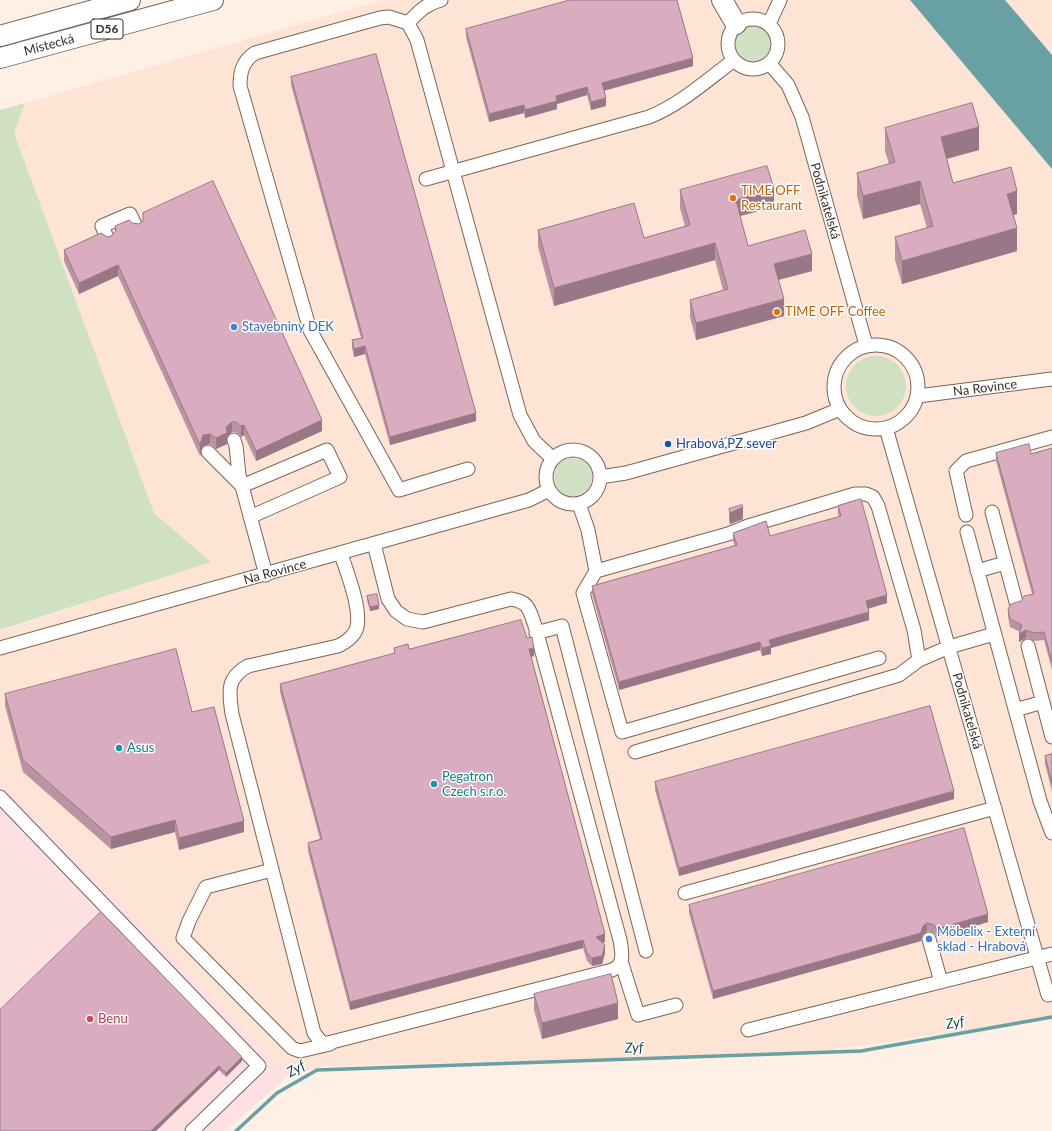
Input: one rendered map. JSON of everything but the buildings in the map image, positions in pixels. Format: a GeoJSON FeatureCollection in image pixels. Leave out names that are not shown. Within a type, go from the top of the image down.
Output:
{"type":"FeatureCollection","features":[{"type":"Feature","properties":{"kind":"highway","name":"Místecká"},"geometry":{"type":"LineString","coordinates":[[0,36],[130,0]]}},
{"type":"Feature","properties":{"kind":"highway","name":"Místecká"},"geometry":{"type":"LineString","coordinates":[[0,58],[213,0]]}},
{"type":"Feature","properties":{"kind":"highway"},"geometry":{"type":"LineString","coordinates":[[722,0],[736,24]]}},
{"type":"Feature","properties":{"kind":"street"},"geometry":{"type":"LineString","coordinates":[[408,23],[419,10],[430,3],[441,0]]}},
{"type":"Feature","properties":{"kind":"street"},"geometry":{"type":"LineString","coordinates":[[769,24],[780,0]]}},
{"type":"Feature","properties":{"kind":"street"},"geometry":{"type":"LineString","coordinates":[[468,469],[398,490],[310,330],[240,86],[240,76],[243,65],[248,57],[255,53],[380,18],[389,17],[408,23],[417,40],[520,415],[534,441],[552,458]]}},
{"type":"Feature","properties":{"kind":"street"},"geometry":{"type":"LineString","coordinates":[[749,18],[763,20],[769,24],[777,36],[778,43],[778,51],[770,63],[755,69],[747,68],[734,60],[728,46],[731,30],[736,24],[749,18]]}},
{"type":"Feature","properties":{"kind":"street"},"geometry":{"type":"LineString","coordinates":[[426,179],[649,117],[668,110],[734,60]]}},
{"type":"Feature","properties":{"kind":"street","name":"Podnikatelská"},"geometry":{"type":"LineString","coordinates":[[770,63],[788,85],[802,116],[866,345]]}},
{"type":"Feature","properties":{"kind":"street"},"geometry":{"type":"LineString","coordinates":[[108,240],[102,226],[130,214],[136,227]]}},
{"type":"Feature","properties":{"kind":"street"},"geometry":{"type":"LineString","coordinates":[[866,345],[885,345],[902,353],[911,362],[919,385],[918,396],[906,417],[897,424],[886,428],[877,429],[860,426],[845,416],[840,409],[834,389],[838,369],[849,354],[866,345]]}},
{"type":"Feature","properties":{"kind":"street","name":"Na Rovince"},"geometry":{"type":"LineString","coordinates":[[918,396],[1052,379]]}},
{"type":"Feature","properties":{"kind":"street"},"geometry":{"type":"LineString","coordinates":[[600,477],[626,473],[806,423],[840,409]]}},
{"type":"Feature","properties":{"kind":"street","name":"Podnikatelská"},"geometry":{"type":"LineString","coordinates":[[886,428],[1048,995]]}},
{"type":"Feature","properties":{"kind":"street"},"geometry":{"type":"LineString","coordinates":[[966,515],[956,471],[966,461],[1052,437]]}},
{"type":"Feature","properties":{"kind":"street"},"geometry":{"type":"LineString","coordinates":[[234,440],[239,476],[266,575]]}},
{"type":"Feature","properties":{"kind":"street"},"geometry":{"type":"LineString","coordinates":[[242,486],[327,450],[340,477],[250,517]]}},
{"type":"Feature","properties":{"kind":"street"},"geometry":{"type":"LineString","coordinates":[[566,450],[581,451],[595,461],[599,469],[600,477],[599,486],[588,500],[580,504],[571,504],[562,502],[554,497],[549,490],[545,474],[552,458],[566,450]]}},
{"type":"Feature","properties":{"kind":"street"},"geometry":{"type":"LineString","coordinates":[[208,452],[242,486]]}},
{"type":"Feature","properties":{"kind":"street","name":"Na Rovince"},"geometry":{"type":"LineString","coordinates":[[0,648],[342,554],[529,500],[549,490]]}},
{"type":"Feature","properties":{"kind":"street"},"geometry":{"type":"LineString","coordinates":[[596,571],[728,534],[748,526],[855,494],[866,494],[873,497],[878,506],[914,630],[919,660]]}},
{"type":"Feature","properties":{"kind":"street"},"geometry":{"type":"LineString","coordinates":[[580,504],[588,530],[596,571],[583,593],[622,732],[879,658]]}},
{"type":"Feature","properties":{"kind":"street"},"geometry":{"type":"LineString","coordinates":[[992,512],[1016,602]]}},
{"type":"Feature","properties":{"kind":"street"},"geometry":{"type":"LineString","coordinates":[[967,532],[1040,800],[1052,833]]}},
{"type":"Feature","properties":{"kind":"street"},"geometry":{"type":"LineString","coordinates":[[272,870],[206,887],[189,920],[184,938],[292,1048],[300,1051],[612,970],[617,968],[621,961],[622,952],[620,940],[536,632],[527,606],[521,601],[511,599],[424,622],[407,619],[396,612],[388,599],[374,544]]}},
{"type":"Feature","properties":{"kind":"street"},"geometry":{"type":"LineString","coordinates":[[334,1043],[322,1043],[314,1033],[232,714],[229,693],[230,684],[240,671],[248,666],[338,646],[350,639],[357,627],[357,610],[342,554]]}},
{"type":"Feature","properties":{"kind":"street"},"geometry":{"type":"LineString","coordinates":[[977,571],[1005,563]]}},
{"type":"Feature","properties":{"kind":"street"},"geometry":{"type":"LineString","coordinates":[[536,632],[562,626],[646,951]]}},
{"type":"Feature","properties":{"kind":"street"},"geometry":{"type":"LineString","coordinates":[[635,752],[899,675],[919,660],[949,647],[994,634]]}},
{"type":"Feature","properties":{"kind":"street"},"geometry":{"type":"LineString","coordinates":[[1028,646],[1052,738]]}},
{"type":"Feature","properties":{"kind":"street"},"geometry":{"type":"LineString","coordinates":[[1015,710],[1043,702]]}},
{"type":"Feature","properties":{"kind":"street"},"geometry":{"type":"LineString","coordinates":[[0,797],[259,1066],[192,1131]]}},
{"type":"Feature","properties":{"kind":"street"},"geometry":{"type":"LineString","coordinates":[[685,893],[995,808]]}},
{"type":"Feature","properties":{"kind":"street"},"geometry":{"type":"LineString","coordinates":[[929,939],[941,982]]}},
{"type":"Feature","properties":{"kind":"street"},"geometry":{"type":"LineString","coordinates":[[748,1030],[1052,954]]}},
{"type":"Feature","properties":{"kind":"street"},"geometry":{"type":"LineString","coordinates":[[621,961],[638,1015],[676,1005]]}},
{"type":"Feature","properties":{"kind":"shaded area"},"geometry":{"type":"Polygon","coordinates":[[[383,0],[1052,0],[1052,1018],[802,1054],[326,1066],[290,1075],[0,776],[0,631],[210,562],[154,513],[14,133],[25,103],[383,0]]]}},
{"type":"Feature","properties":{"kind":"shaded area"},"geometry":{"type":"Polygon","coordinates":[[[0,776],[290,1075],[224,1131],[0,1131],[0,776]]]}},
{"type":"Feature","properties":{"kind":"green space"},"geometry":{"type":"Polygon","coordinates":[[[756,26],[766,31],[770,37],[770,51],[766,57],[760,61],[750,62],[740,57],[736,51],[735,41],[740,31],[746,27],[756,26]]]}},
{"type":"Feature","properties":{"kind":"green space"},"geometry":{"type":"Polygon","coordinates":[[[25,103],[14,133],[154,513],[211,562],[0,630],[0,110],[25,103]]]}},
{"type":"Feature","properties":{"kind":"green space"},"geometry":{"type":"Polygon","coordinates":[[[870,356],[882,356],[893,361],[901,369],[906,380],[904,398],[893,411],[882,416],[870,416],[859,411],[851,403],[846,392],[846,380],[851,369],[859,361],[870,356]]]}},
{"type":"Feature","properties":{"kind":"green space"},"geometry":{"type":"Polygon","coordinates":[[[573,458],[583,461],[589,467],[592,477],[589,487],[583,493],[573,496],[563,493],[557,487],[554,477],[557,467],[563,461],[573,458]]]}},
{"type":"Feature","properties":{"kind":"water"},"geometry":{"type":"Polygon","coordinates":[[[910,0],[1005,0],[1052,55],[1052,169],[910,0]]]}},
{"type":"Feature","properties":{"kind":"waterway","name":"Zyf"},"geometry":{"type":"LineString","coordinates":[[236,1131],[277,1093],[317,1070],[861,1051],[1052,1017]]}},
{"type":"Feature","properties":{"kind":"place","name":"TIME OFF Restaurant"},"geometry":{"type":"Point","coordinates":[733,198]}},
{"type":"Feature","properties":{"kind":"place","name":"TIME OFF Coffee"},"geometry":{"type":"Point","coordinates":[777,312]}},
{"type":"Feature","properties":{"kind":"place","name":"Stavebniny DEK"},"geometry":{"type":"Point","coordinates":[234,327]}},
{"type":"Feature","properties":{"kind":"place","name":"Hrabová,PZ sever"},"geometry":{"type":"Point","coordinates":[668,444]}},
{"type":"Feature","properties":{"kind":"place","name":"Asus"},"geometry":{"type":"Point","coordinates":[119,748]}},
{"type":"Feature","properties":{"kind":"place","name":"Pegatron Czech s.r.o."},"geometry":{"type":"Point","coordinates":[434,784]}},
{"type":"Feature","properties":{"kind":"place","name":"Möbelix - Externí sklad - Hrabová"},"geometry":{"type":"Point","coordinates":[929,939]}},
{"type":"Feature","properties":{"kind":"place","name":"Benu"},"geometry":{"type":"Point","coordinates":[90,1019]}}]}
